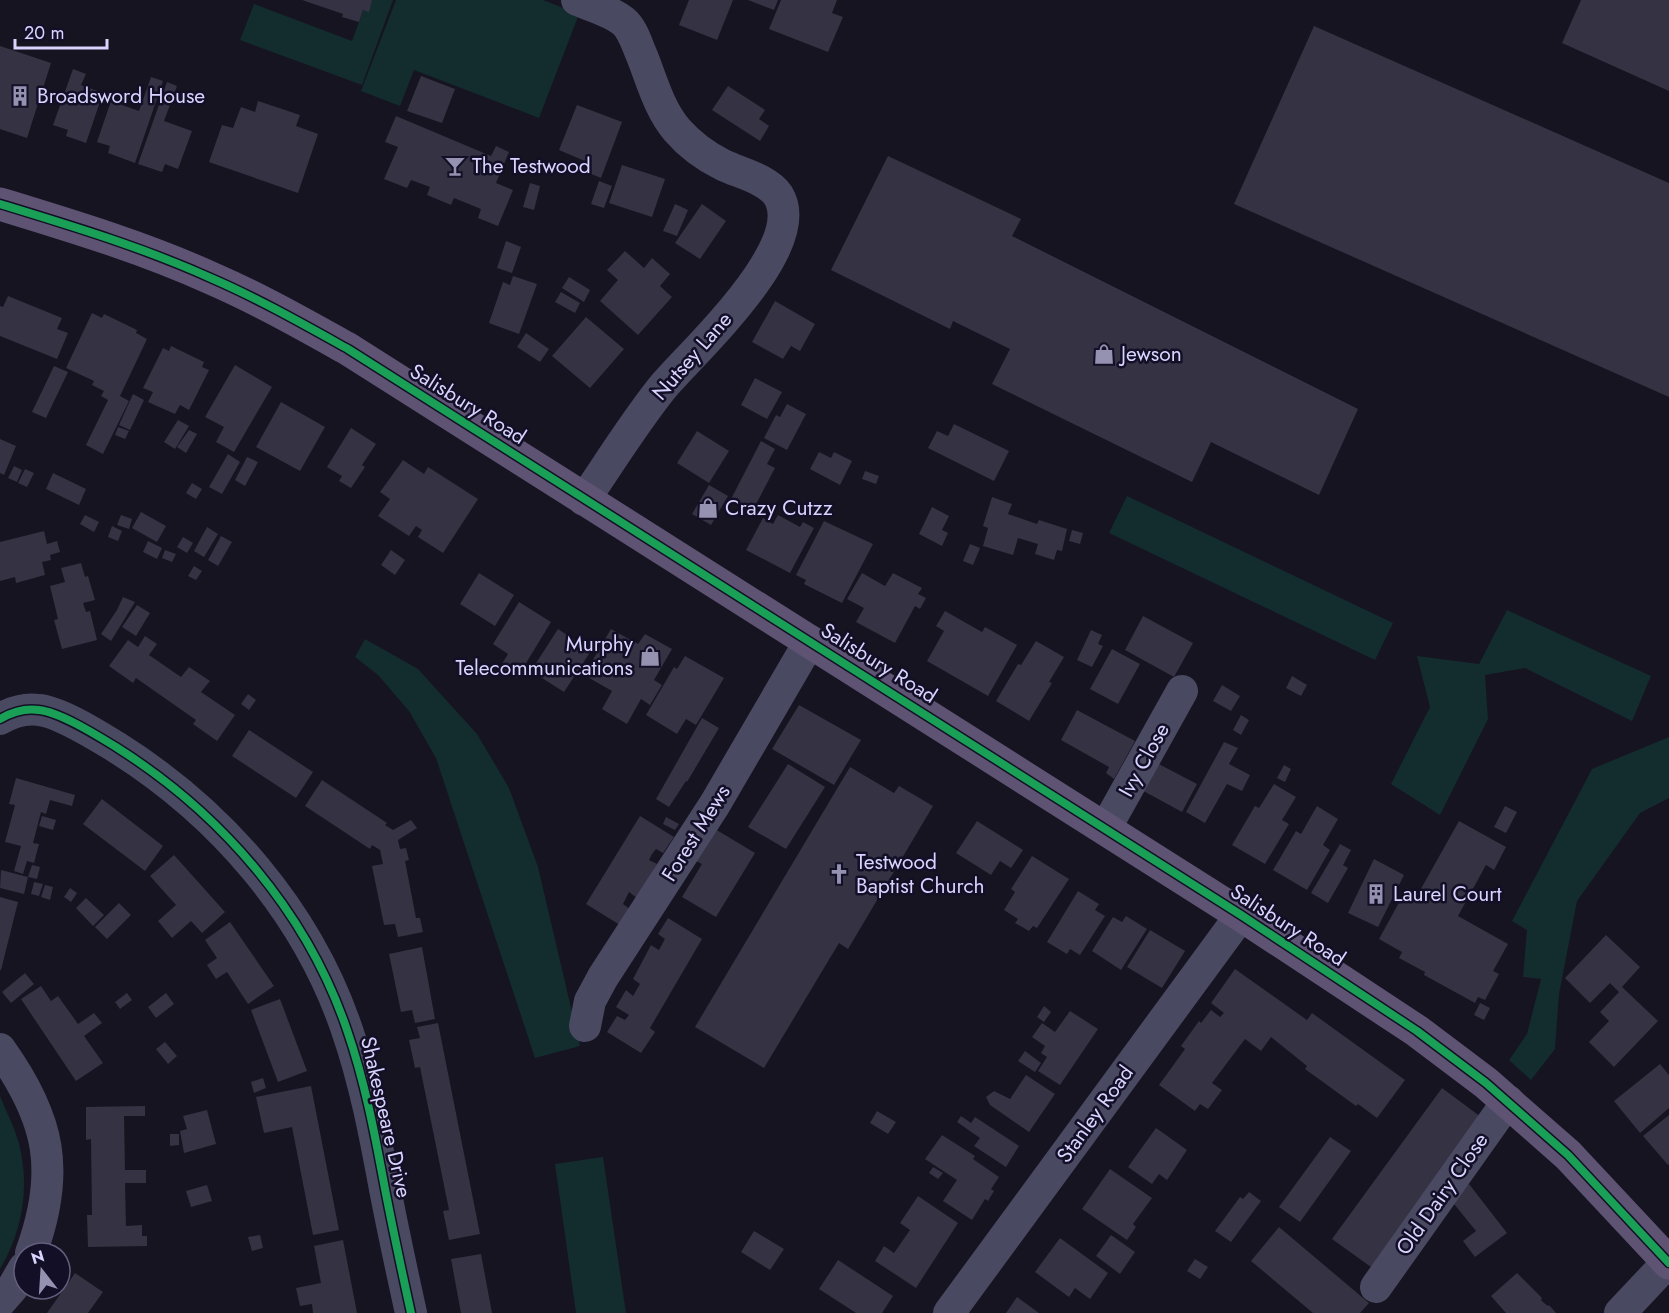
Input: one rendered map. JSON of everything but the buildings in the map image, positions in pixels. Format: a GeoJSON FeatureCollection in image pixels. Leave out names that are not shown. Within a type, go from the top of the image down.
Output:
{"type":"FeatureCollection","features":[{"type":"Feature","properties":{"kind":"main road","name":"Salisbury Road"},"geometry":{"type":"LineString","coordinates":[[0,204],[165,259],[251,296],[348,349],[810,641],[1241,915],[1417,1031],[1508,1101],[1568,1155],[1669,1261]]}},
{"type":"Feature","properties":{"kind":"street","name":"Nutsey Lane"},"geometry":{"type":"LineString","coordinates":[[578,0],[612,15],[627,26],[665,114],[686,141],[711,159],[774,189],[783,208],[782,233],[771,258],[736,306],[662,389],[584,500]]}},
{"type":"Feature","properties":{"kind":"street","name":"Forest Mews"},"geometry":{"type":"LineString","coordinates":[[585,1026],[590,1001],[603,977],[715,804],[810,641]]}},
{"type":"Feature","properties":{"kind":"street","name":"Ivy Close"},"geometry":{"type":"LineString","coordinates":[[1105,829],[1182,692]]}},
{"type":"Feature","properties":{"kind":"street","name":"Shakespeare Drive"},"geometry":{"type":"LineString","coordinates":[[0,719],[23,710],[40,710],[54,714],[98,736],[134,759],[168,783],[236,844],[294,921],[331,989],[359,1067],[371,1113],[411,1313]]}},
{"type":"Feature","properties":{"kind":"street","name":"Stanley Road"},"geometry":{"type":"LineString","coordinates":[[949,1313],[1241,915]]}},
{"type":"Feature","properties":{"kind":"street"},"geometry":{"type":"LineString","coordinates":[[0,1049],[26,1088],[45,1141],[49,1173],[46,1201],[34,1241]]}},
{"type":"Feature","properties":{"kind":"street","name":"Old Dairy Close"},"geometry":{"type":"LineString","coordinates":[[1377,1287],[1508,1101]]}},
{"type":"Feature","properties":{"kind":"street"},"geometry":{"type":"LineString","coordinates":[[1620,1313],[1669,1261]]}},
{"type":"Feature","properties":{"kind":"street"},"geometry":{"type":"LineString","coordinates":[[0,1302],[12,1288]]}},
{"type":"Feature","properties":{"kind":"green space"},"geometry":{"type":"Polygon","coordinates":[[[367,0],[393,0],[362,85],[240,40],[254,4],[352,41],[367,0]]]}},
{"type":"Feature","properties":{"kind":"green space"},"geometry":{"type":"Polygon","coordinates":[[[396,0],[543,0],[579,14],[539,118],[414,70],[400,106],[361,91],[396,0]]]}},
{"type":"Feature","properties":{"kind":"green space"},"geometry":{"type":"Polygon","coordinates":[[[1127,496],[1393,623],[1375,660],[1109,533],[1127,496]]]}},
{"type":"Feature","properties":{"kind":"green space"},"geometry":{"type":"Polygon","coordinates":[[[1507,610],[1651,676],[1632,721],[1525,668],[1485,675],[1488,719],[1440,815],[1391,784],[1430,707],[1417,656],[1479,664],[1507,610]]]}},
{"type":"Feature","properties":{"kind":"green space"},"geometry":{"type":"Polygon","coordinates":[[[365,639],[418,669],[477,734],[509,788],[538,867],[580,1046],[535,1058],[436,758],[409,711],[378,675],[355,657],[365,639]]]}},
{"type":"Feature","properties":{"kind":"green space"},"geometry":{"type":"Polygon","coordinates":[[[1669,737],[1669,798],[1640,813],[1577,901],[1559,994],[1555,1049],[1531,1080],[1509,1060],[1527,1034],[1541,979],[1523,977],[1527,930],[1512,921],[1592,769],[1669,737]]]}},
{"type":"Feature","properties":{"kind":"green space"},"geometry":{"type":"Polygon","coordinates":[[[0,1096],[20,1146],[24,1183],[18,1227],[0,1269],[0,1096]]]}},
{"type":"Feature","properties":{"kind":"green space"},"geometry":{"type":"Polygon","coordinates":[[[603,1157],[626,1313],[576,1313],[555,1164],[603,1157]]]}},
{"type":"Feature","properties":{"kind":"cycle path"},"geometry":{"type":"LineString","coordinates":[[0,204],[161,257],[264,303],[348,349],[1241,915],[1417,1031],[1486,1083],[1568,1155],[1669,1263]]}},
{"type":"Feature","properties":{"kind":"cycle path"},"geometry":{"type":"LineString","coordinates":[[0,719],[24,710],[48,712],[79,725],[116,747],[191,802],[225,834],[284,906],[309,945],[330,987],[347,1030],[369,1109],[411,1313]]}},
{"type":"Feature","properties":{"kind":"place","name":"Broadsword House"},"geometry":{"type":"Point","coordinates":[20,96]}},
{"type":"Feature","properties":{"kind":"place","name":"The Testwood"},"geometry":{"type":"Point","coordinates":[455,166]}},
{"type":"Feature","properties":{"kind":"place","name":"Jewson"},"geometry":{"type":"Point","coordinates":[1104,354]}},
{"type":"Feature","properties":{"kind":"place","name":"Crazy Cutzz"},"geometry":{"type":"Point","coordinates":[708,508]}},
{"type":"Feature","properties":{"kind":"place","name":"Murphy Telecommunications"},"geometry":{"type":"Point","coordinates":[650,656]}},
{"type":"Feature","properties":{"kind":"place","name":"Testwood Baptist Church"},"geometry":{"type":"Point","coordinates":[839,874]}},
{"type":"Feature","properties":{"kind":"place","name":"Laurel Court"},"geometry":{"type":"Point","coordinates":[1376,894]}}]}
